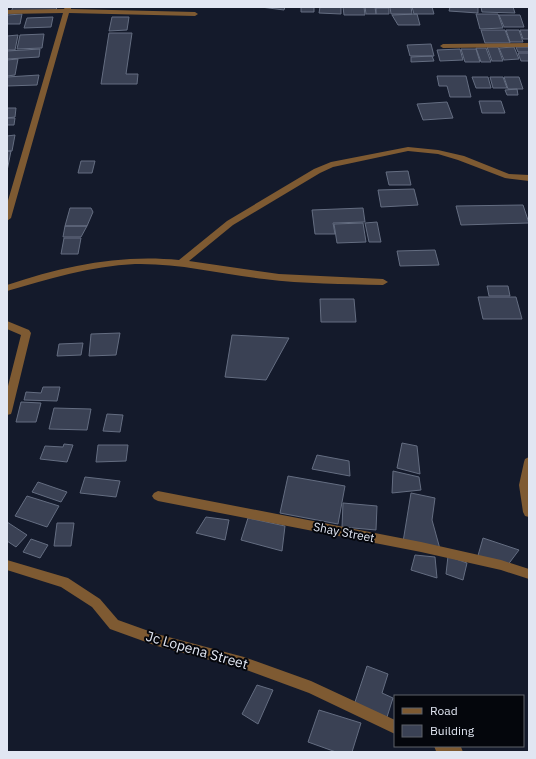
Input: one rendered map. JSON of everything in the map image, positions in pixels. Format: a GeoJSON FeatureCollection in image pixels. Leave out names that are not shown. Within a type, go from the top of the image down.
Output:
{"type":"FeatureCollection","features":[{"type":"Feature","properties":{"kind":"street"},"geometry":{"type":"LineString","coordinates":[[7,12],[68,9],[195,14]]}},
{"type":"Feature","properties":{"kind":"street"},"geometry":{"type":"LineString","coordinates":[[7,218],[68,9]]}},
{"type":"Feature","properties":{"kind":"street"},"geometry":{"type":"LineString","coordinates":[[444,46],[529,45]]}},
{"type":"Feature","properties":{"kind":"street"},"geometry":{"type":"LineString","coordinates":[[182,262],[202,244],[230,223],[317,171],[331,165],[396,151],[423,150],[461,158],[508,176],[529,178]]}},
{"type":"Feature","properties":{"kind":"street"},"geometry":{"type":"LineString","coordinates":[[7,288],[34,279],[94,266],[152,261],[182,262],[265,276],[383,282]]}},
{"type":"Feature","properties":{"kind":"street"},"geometry":{"type":"LineString","coordinates":[[7,326],[26,333],[7,411]]}},
{"type":"Feature","properties":{"kind":"street"},"geometry":{"type":"LineString","coordinates":[[529,462],[524,485],[529,512]]}},
{"type":"Feature","properties":{"kind":"street","name":"Shay Street"},"geometry":{"type":"LineString","coordinates":[[158,496],[421,547],[500,565],[529,574]]}},
{"type":"Feature","properties":{"kind":"street","name":"Jc Lopena Street"},"geometry":{"type":"LineString","coordinates":[[7,565],[64,582],[96,604],[114,625],[157,640],[244,663],[296,682],[394,727]]}},
{"type":"Feature","properties":{"kind":"street"},"geometry":{"type":"LineString","coordinates":[[444,747],[456,752]]}},
{"type":"Feature","properties":{"kind":"building"},"geometry":{"type":"Polygon","coordinates":[[[13,7],[57,7],[56,10],[11,12],[13,7]]]}},
{"type":"Feature","properties":{"kind":"building"},"geometry":{"type":"Polygon","coordinates":[[[261,7],[285,7],[284,10],[261,7]]]}},
{"type":"Feature","properties":{"kind":"building"},"geometry":{"type":"Polygon","coordinates":[[[301,7],[314,7],[314,12],[301,12],[301,7]]]}},
{"type":"Feature","properties":{"kind":"building"},"geometry":{"type":"Polygon","coordinates":[[[320,7],[341,7],[341,14],[319,13],[320,7]]]}},
{"type":"Feature","properties":{"kind":"building"},"geometry":{"type":"Polygon","coordinates":[[[343,7],[364,7],[365,15],[344,15],[343,7]]]}},
{"type":"Feature","properties":{"kind":"building"},"geometry":{"type":"Polygon","coordinates":[[[365,7],[375,7],[376,14],[366,14],[365,7]]]}},
{"type":"Feature","properties":{"kind":"building"},"geometry":{"type":"Polygon","coordinates":[[[390,7],[411,7],[412,14],[391,14],[390,7]]]}},
{"type":"Feature","properties":{"kind":"building"},"geometry":{"type":"Polygon","coordinates":[[[412,7],[432,7],[434,14],[414,14],[412,7]]]}},
{"type":"Feature","properties":{"kind":"building"},"geometry":{"type":"Polygon","coordinates":[[[450,7],[478,7],[478,13],[449,11],[450,7]]]}},
{"type":"Feature","properties":{"kind":"building"},"geometry":{"type":"Polygon","coordinates":[[[481,7],[513,7],[515,13],[482,12],[481,7]]]}},
{"type":"Feature","properties":{"kind":"building"},"geometry":{"type":"Polygon","coordinates":[[[376,8],[389,8],[389,14],[376,14],[376,8]]]}},
{"type":"Feature","properties":{"kind":"building"},"geometry":{"type":"Polygon","coordinates":[[[22,14],[20,24],[7,24],[7,15],[22,14]]]}},
{"type":"Feature","properties":{"kind":"building"},"geometry":{"type":"Polygon","coordinates":[[[417,14],[420,25],[398,25],[392,15],[417,14]]]}},
{"type":"Feature","properties":{"kind":"building"},"geometry":{"type":"Polygon","coordinates":[[[476,14],[498,14],[503,28],[480,29],[476,14]]]}},
{"type":"Feature","properties":{"kind":"building"},"geometry":{"type":"Polygon","coordinates":[[[499,15],[520,15],[524,27],[504,27],[499,15]]]}},
{"type":"Feature","properties":{"kind":"building"},"geometry":{"type":"Polygon","coordinates":[[[53,17],[51,27],[24,28],[27,18],[53,17]]]}},
{"type":"Feature","properties":{"kind":"building"},"geometry":{"type":"Polygon","coordinates":[[[112,17],[129,17],[127,30],[109,31],[112,17]]]}},
{"type":"Feature","properties":{"kind":"building"},"geometry":{"type":"Polygon","coordinates":[[[481,30],[505,30],[510,43],[485,43],[481,30]]]}},
{"type":"Feature","properties":{"kind":"building"},"geometry":{"type":"Polygon","coordinates":[[[506,30],[519,30],[523,42],[510,42],[506,30]]]}},
{"type":"Feature","properties":{"kind":"building"},"geometry":{"type":"Polygon","coordinates":[[[520,30],[529,30],[529,39],[523,39],[520,30]]]}},
{"type":"Feature","properties":{"kind":"building"},"geometry":{"type":"Polygon","coordinates":[[[109,33],[132,33],[126,74],[138,74],[137,84],[101,84],[109,33]]]}},
{"type":"Feature","properties":{"kind":"building"},"geometry":{"type":"Polygon","coordinates":[[[44,34],[42,48],[17,49],[20,35],[44,34]]]}},
{"type":"Feature","properties":{"kind":"building"},"geometry":{"type":"Polygon","coordinates":[[[18,35],[15,50],[7,50],[7,36],[18,35]]]}},
{"type":"Feature","properties":{"kind":"building"},"geometry":{"type":"Polygon","coordinates":[[[431,44],[434,56],[410,56],[407,45],[431,44]]]}},
{"type":"Feature","properties":{"kind":"building"},"geometry":{"type":"Polygon","coordinates":[[[487,47],[498,47],[503,61],[492,61],[487,47]]]}},
{"type":"Feature","properties":{"kind":"building"},"geometry":{"type":"Polygon","coordinates":[[[514,47],[519,59],[504,60],[499,48],[514,47]]]}},
{"type":"Feature","properties":{"kind":"building"},"geometry":{"type":"Polygon","coordinates":[[[516,47],[529,47],[529,52],[518,52],[516,47]]]}},
{"type":"Feature","properties":{"kind":"building"},"geometry":{"type":"Polygon","coordinates":[[[476,48],[486,48],[491,62],[481,62],[476,48]]]}},
{"type":"Feature","properties":{"kind":"building"},"geometry":{"type":"Polygon","coordinates":[[[40,49],[39,57],[7,59],[7,51],[40,49]]]}},
{"type":"Feature","properties":{"kind":"building"},"geometry":{"type":"Polygon","coordinates":[[[460,49],[463,60],[440,61],[437,50],[460,49]]]}},
{"type":"Feature","properties":{"kind":"building"},"geometry":{"type":"Polygon","coordinates":[[[461,49],[476,49],[480,62],[465,62],[461,49]]]}},
{"type":"Feature","properties":{"kind":"building"},"geometry":{"type":"Polygon","coordinates":[[[518,53],[529,53],[529,61],[521,61],[518,53]]]}},
{"type":"Feature","properties":{"kind":"building"},"geometry":{"type":"Polygon","coordinates":[[[432,56],[434,61],[411,62],[411,57],[432,56]]]}},
{"type":"Feature","properties":{"kind":"building"},"geometry":{"type":"Polygon","coordinates":[[[18,59],[15,75],[7,76],[7,60],[18,59]]]}},
{"type":"Feature","properties":{"kind":"building"},"geometry":{"type":"Polygon","coordinates":[[[39,75],[37,85],[7,86],[7,77],[39,75]]]}},
{"type":"Feature","properties":{"kind":"building"},"geometry":{"type":"Polygon","coordinates":[[[437,76],[466,76],[471,97],[450,97],[447,86],[439,86],[437,76]]]}},
{"type":"Feature","properties":{"kind":"building"},"geometry":{"type":"Polygon","coordinates":[[[472,77],[488,77],[491,88],[476,88],[472,77]]]}},
{"type":"Feature","properties":{"kind":"building"},"geometry":{"type":"Polygon","coordinates":[[[490,77],[503,77],[507,88],[493,88],[490,77]]]}},
{"type":"Feature","properties":{"kind":"building"},"geometry":{"type":"Polygon","coordinates":[[[504,77],[519,77],[523,89],[508,89],[504,77]]]}},
{"type":"Feature","properties":{"kind":"building"},"geometry":{"type":"Polygon","coordinates":[[[517,89],[518,95],[507,95],[505,90],[517,89]]]}},
{"type":"Feature","properties":{"kind":"building"},"geometry":{"type":"Polygon","coordinates":[[[479,101],[501,101],[505,113],[482,113],[479,101]]]}},
{"type":"Feature","properties":{"kind":"building"},"geometry":{"type":"Polygon","coordinates":[[[447,102],[453,118],[423,120],[417,104],[447,102]]]}},
{"type":"Feature","properties":{"kind":"building"},"geometry":{"type":"Polygon","coordinates":[[[7,108],[16,108],[15,117],[7,118],[7,108]]]}},
{"type":"Feature","properties":{"kind":"building"},"geometry":{"type":"Polygon","coordinates":[[[7,118],[15,118],[14,125],[7,125],[7,118]]]}},
{"type":"Feature","properties":{"kind":"building"},"geometry":{"type":"Polygon","coordinates":[[[15,135],[12,151],[7,151],[7,136],[15,135]]]}},
{"type":"Feature","properties":{"kind":"building"},"geometry":{"type":"Polygon","coordinates":[[[7,151],[11,151],[7,171],[7,151]]]}},
{"type":"Feature","properties":{"kind":"building"},"geometry":{"type":"Polygon","coordinates":[[[81,161],[95,161],[92,173],[78,173],[81,161]]]}},
{"type":"Feature","properties":{"kind":"building"},"geometry":{"type":"Polygon","coordinates":[[[408,171],[411,185],[389,185],[386,172],[408,171]]]}},
{"type":"Feature","properties":{"kind":"building"},"geometry":{"type":"Polygon","coordinates":[[[414,189],[418,205],[381,207],[378,190],[414,189]]]}},
{"type":"Feature","properties":{"kind":"building"},"geometry":{"type":"Polygon","coordinates":[[[523,205],[529,223],[461,225],[456,206],[523,205]]]}},
{"type":"Feature","properties":{"kind":"building"},"geometry":{"type":"Polygon","coordinates":[[[70,208],[91,208],[93,212],[87,226],[65,226],[70,208]]]}},
{"type":"Feature","properties":{"kind":"building"},"geometry":{"type":"Polygon","coordinates":[[[363,208],[365,222],[333,223],[335,234],[315,234],[312,210],[363,208]]]}},
{"type":"Feature","properties":{"kind":"building"},"geometry":{"type":"Polygon","coordinates":[[[377,222],[381,242],[369,242],[365,223],[377,222]]]}},
{"type":"Feature","properties":{"kind":"building"},"geometry":{"type":"Polygon","coordinates":[[[363,223],[366,242],[337,243],[334,224],[363,223]]]}},
{"type":"Feature","properties":{"kind":"building"},"geometry":{"type":"Polygon","coordinates":[[[65,226],[87,226],[81,237],[63,237],[65,226]]]}},
{"type":"Feature","properties":{"kind":"building"},"geometry":{"type":"Polygon","coordinates":[[[64,238],[81,238],[78,254],[61,254],[64,238]]]}},
{"type":"Feature","properties":{"kind":"building"},"geometry":{"type":"Polygon","coordinates":[[[435,250],[439,265],[400,266],[397,251],[435,250]]]}},
{"type":"Feature","properties":{"kind":"building"},"geometry":{"type":"Polygon","coordinates":[[[487,286],[508,286],[510,296],[489,296],[487,286]]]}},
{"type":"Feature","properties":{"kind":"building"},"geometry":{"type":"Polygon","coordinates":[[[478,297],[516,297],[522,319],[483,319],[478,297]]]}},
{"type":"Feature","properties":{"kind":"building"},"geometry":{"type":"Polygon","coordinates":[[[320,299],[354,299],[356,322],[321,322],[320,299]]]}},
{"type":"Feature","properties":{"kind":"building"},"geometry":{"type":"Polygon","coordinates":[[[120,333],[116,355],[89,356],[91,334],[120,333]]]}},
{"type":"Feature","properties":{"kind":"building"},"geometry":{"type":"Polygon","coordinates":[[[232,335],[289,338],[266,380],[225,377],[232,335]]]}},
{"type":"Feature","properties":{"kind":"building"},"geometry":{"type":"Polygon","coordinates":[[[83,343],[81,355],[57,356],[59,344],[83,343]]]}},
{"type":"Feature","properties":{"kind":"building"},"geometry":{"type":"Polygon","coordinates":[[[43,387],[60,387],[57,401],[24,400],[26,392],[41,393],[43,387]]]}},
{"type":"Feature","properties":{"kind":"building"},"geometry":{"type":"Polygon","coordinates":[[[21,402],[41,403],[36,422],[16,422],[21,402]]]}},
{"type":"Feature","properties":{"kind":"building"},"geometry":{"type":"Polygon","coordinates":[[[54,408],[91,409],[87,430],[49,429],[54,408]]]}},
{"type":"Feature","properties":{"kind":"building"},"geometry":{"type":"Polygon","coordinates":[[[107,414],[123,415],[120,432],[103,431],[107,414]]]}},
{"type":"Feature","properties":{"kind":"building"},"geometry":{"type":"Polygon","coordinates":[[[402,443],[417,446],[420,474],[397,468],[402,443]]]}},
{"type":"Feature","properties":{"kind":"building"},"geometry":{"type":"Polygon","coordinates":[[[64,444],[73,445],[67,462],[40,459],[45,446],[63,447],[64,444]]]}},
{"type":"Feature","properties":{"kind":"building"},"geometry":{"type":"Polygon","coordinates":[[[98,445],[128,445],[126,461],[96,462],[98,445]]]}},
{"type":"Feature","properties":{"kind":"building"},"geometry":{"type":"Polygon","coordinates":[[[317,455],[349,461],[350,476],[312,469],[317,455]]]}},
{"type":"Feature","properties":{"kind":"building"},"geometry":{"type":"Polygon","coordinates":[[[393,471],[419,477],[421,490],[392,493],[393,471]]]}},
{"type":"Feature","properties":{"kind":"building"},"geometry":{"type":"Polygon","coordinates":[[[288,476],[345,486],[338,524],[280,513],[288,476]]]}},
{"type":"Feature","properties":{"kind":"building"},"geometry":{"type":"Polygon","coordinates":[[[85,477],[120,481],[116,497],[80,493],[85,477]]]}},
{"type":"Feature","properties":{"kind":"building"},"geometry":{"type":"Polygon","coordinates":[[[38,482],[67,492],[61,502],[32,492],[38,482]]]}},
{"type":"Feature","properties":{"kind":"building"},"geometry":{"type":"Polygon","coordinates":[[[411,493],[435,498],[432,520],[440,549],[403,542],[411,493]]]}},
{"type":"Feature","properties":{"kind":"building"},"geometry":{"type":"Polygon","coordinates":[[[27,496],[59,506],[47,527],[15,516],[27,496]]]}},
{"type":"Feature","properties":{"kind":"building"},"geometry":{"type":"Polygon","coordinates":[[[343,503],[377,506],[376,530],[342,527],[343,503]]]}},
{"type":"Feature","properties":{"kind":"building"},"geometry":{"type":"Polygon","coordinates":[[[206,517],[229,520],[225,540],[196,533],[206,517]]]}},
{"type":"Feature","properties":{"kind":"building"},"geometry":{"type":"Polygon","coordinates":[[[248,518],[285,526],[282,551],[241,540],[248,518]]]}},
{"type":"Feature","properties":{"kind":"building"},"geometry":{"type":"Polygon","coordinates":[[[7,522],[27,535],[16,547],[7,541],[7,522]]]}},
{"type":"Feature","properties":{"kind":"building"},"geometry":{"type":"Polygon","coordinates":[[[57,523],[74,523],[71,546],[54,546],[57,523]]]}},
{"type":"Feature","properties":{"kind":"building"},"geometry":{"type":"Polygon","coordinates":[[[483,538],[519,550],[507,566],[477,559],[483,538]]]}},
{"type":"Feature","properties":{"kind":"building"},"geometry":{"type":"Polygon","coordinates":[[[31,539],[48,545],[40,558],[23,552],[31,539]]]}},
{"type":"Feature","properties":{"kind":"building"},"geometry":{"type":"Polygon","coordinates":[[[415,555],[435,557],[437,578],[411,570],[415,555]]]}},
{"type":"Feature","properties":{"kind":"building"},"geometry":{"type":"Polygon","coordinates":[[[448,556],[467,563],[463,580],[446,574],[448,556]]]}},
{"type":"Feature","properties":{"kind":"building"},"geometry":{"type":"Polygon","coordinates":[[[367,666],[388,674],[382,693],[393,698],[387,717],[354,705],[367,666]]]}},
{"type":"Feature","properties":{"kind":"building"},"geometry":{"type":"Polygon","coordinates":[[[257,685],[273,690],[258,724],[242,714],[257,685]]]}},
{"type":"Feature","properties":{"kind":"building"},"geometry":{"type":"Polygon","coordinates":[[[319,710],[361,723],[352,752],[336,752],[308,742],[319,710]]]}}]}
